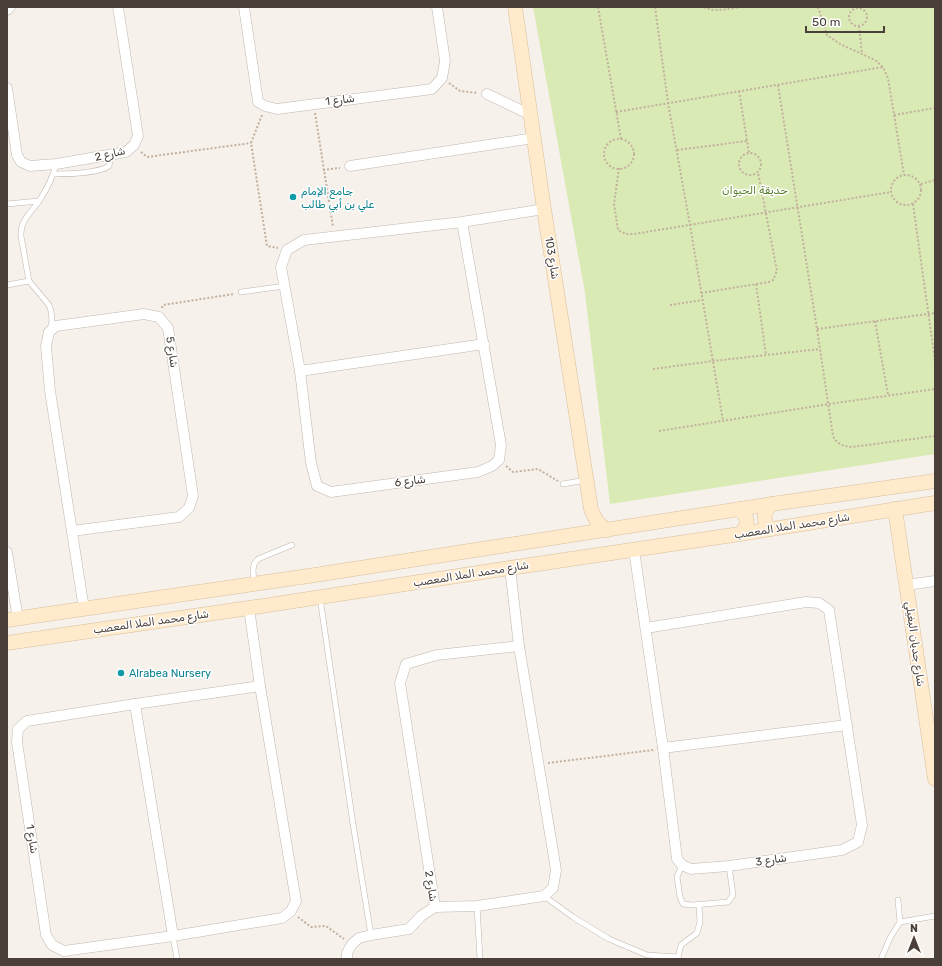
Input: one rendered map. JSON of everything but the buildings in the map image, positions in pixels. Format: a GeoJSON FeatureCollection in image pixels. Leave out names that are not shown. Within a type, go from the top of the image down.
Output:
{"type":"FeatureCollection","features":[{"type":"Feature","properties":{"kind":"street"},"geometry":{"type":"LineString","coordinates":[[7,10],[10,7]]}},
{"type":"Feature","properties":{"kind":"street","name":"شارع 2"},"geometry":{"type":"LineString","coordinates":[[7,88],[17,155],[22,162],[30,166],[55,169],[126,152],[134,145],[138,136],[118,7]]}},
{"type":"Feature","properties":{"kind":"street"},"geometry":{"type":"LineString","coordinates":[[244,7],[258,102],[265,106]]}},
{"type":"Feature","properties":{"kind":"street"},"geometry":{"type":"LineString","coordinates":[[437,7],[445,61],[442,78]]}},
{"type":"Feature","properties":{"kind":"street","name":"شارع 103"},"geometry":{"type":"LineString","coordinates":[[516,7],[544,209],[586,480],[591,509],[599,525],[606,530]]}},
{"type":"Feature","properties":{"kind":"street","name":"شارع 1"},"geometry":{"type":"LineString","coordinates":[[265,106],[277,109],[432,89],[442,78]]}},
{"type":"Feature","properties":{"kind":"street"},"geometry":{"type":"LineString","coordinates":[[487,94],[531,115]]}},
{"type":"Feature","properties":{"kind":"street"},"geometry":{"type":"LineString","coordinates":[[350,166],[534,138]]}},
{"type":"Feature","properties":{"kind":"street"},"geometry":{"type":"LineString","coordinates":[[287,250],[304,240],[462,222],[544,209]]}},
{"type":"Feature","properties":{"kind":"street"},"geometry":{"type":"LineString","coordinates":[[462,222],[500,445],[499,460]]}},
{"type":"Feature","properties":{"kind":"street","name":"شارع 6"},"geometry":{"type":"LineString","coordinates":[[287,250],[282,267],[300,371],[311,463],[317,486],[330,492],[478,472],[492,466],[499,460]]}},
{"type":"Feature","properties":{"kind":"street"},"geometry":{"type":"LineString","coordinates":[[84,609],[50,391],[46,346],[49,332],[56,326],[144,314],[159,317]]}},
{"type":"Feature","properties":{"kind":"street","name":"شارع 5"},"geometry":{"type":"LineString","coordinates":[[72,531],[179,517],[189,508],[193,496],[168,328],[159,317]]}},
{"type":"Feature","properties":{"kind":"street"},"geometry":{"type":"LineString","coordinates":[[300,371],[484,344]]}},
{"type":"Feature","properties":{"kind":"street","name":"شارع محمد الملا المعصب"},"geometry":{"type":"LineString","coordinates":[[10,620],[315,575],[772,504],[935,481]]}},
{"type":"Feature","properties":{"kind":"street","name":"شارع محمد الملا المعصب"},"geometry":{"type":"LineString","coordinates":[[8,642],[249,608],[935,503]]}},
{"type":"Feature","properties":{"kind":"street"},"geometry":{"type":"LineString","coordinates":[[770,529],[764,516],[767,509],[772,504]]}},
{"type":"Feature","properties":{"kind":"street","name":"شارع 103"},"geometry":{"type":"LineString","coordinates":[[581,534],[586,527],[591,509]]}},
{"type":"Feature","properties":{"kind":"street"},"geometry":{"type":"LineString","coordinates":[[740,509],[745,514],[747,522],[745,529],[740,534]]}},
{"type":"Feature","properties":{"kind":"street","name":"شارع جديان البغيلي"},"geometry":{"type":"LineString","coordinates":[[895,509],[935,779]]}},
{"type":"Feature","properties":{"kind":"street"},"geometry":{"type":"LineString","coordinates":[[634,550],[664,748],[677,859],[682,866]]}},
{"type":"Feature","properties":{"kind":"street"},"geometry":{"type":"LineString","coordinates":[[7,552],[10,620]]}},
{"type":"Feature","properties":{"kind":"street"},"geometry":{"type":"LineString","coordinates":[[510,568],[519,646],[556,870],[553,888],[544,896]]}},
{"type":"Feature","properties":{"kind":"street"},"geometry":{"type":"LineString","coordinates":[[315,575],[323,576],[328,582],[329,590],[322,596]]}},
{"type":"Feature","properties":{"kind":"street"},"geometry":{"type":"LineString","coordinates":[[906,585],[935,581]]}},
{"type":"Feature","properties":{"kind":"street","name":"شارع 3"},"geometry":{"type":"LineString","coordinates":[[646,628],[806,602],[819,603],[829,610],[847,725],[862,825],[858,842],[842,850],[729,866],[691,870],[682,866]]}},
{"type":"Feature","properties":{"kind":"street"},"geometry":{"type":"LineString","coordinates":[[249,608],[260,686],[296,901],[291,911]]}},
{"type":"Feature","properties":{"kind":"street","name":"شارع 2"},"geometry":{"type":"LineString","coordinates":[[519,646],[436,655],[406,664],[400,683],[435,907],[477,906],[544,896]]}},
{"type":"Feature","properties":{"kind":"street","name":"شارع 1"},"geometry":{"type":"LineString","coordinates":[[260,686],[27,721],[18,728],[17,742],[46,935],[52,944],[64,951],[173,936],[282,918],[291,911]]}},
{"type":"Feature","properties":{"kind":"street"},"geometry":{"type":"LineString","coordinates":[[135,704],[173,936]]}},
{"type":"Feature","properties":{"kind":"street"},"geometry":{"type":"LineString","coordinates":[[664,748],[847,725]]}},
{"type":"Feature","properties":{"kind":"street"},"geometry":{"type":"LineString","coordinates":[[347,959],[347,953],[352,944],[359,938],[409,929],[421,916],[435,907]]}},
{"type":"Feature","properties":{"kind":"lane"},"geometry":{"type":"LineString","coordinates":[[49,332],[52,321],[51,311],[49,305],[29,281],[21,231],[23,222],[50,184],[55,169]]}},
{"type":"Feature","properties":{"kind":"lane"},"geometry":{"type":"LineString","coordinates":[[7,204],[39,201]]}},
{"type":"Feature","properties":{"kind":"lane"},"geometry":{"type":"LineString","coordinates":[[7,285],[29,281]]}},
{"type":"Feature","properties":{"kind":"lane"},"geometry":{"type":"LineString","coordinates":[[241,292],[285,286]]}},
{"type":"Feature","properties":{"kind":"lane"},"geometry":{"type":"LineString","coordinates":[[563,484],[586,480]]}},
{"type":"Feature","properties":{"kind":"lane"},"geometry":{"type":"LineString","coordinates":[[254,584],[253,570],[254,564],[258,559],[292,545]]}},
{"type":"Feature","properties":{"kind":"lane"},"geometry":{"type":"LineString","coordinates":[[322,596],[353,824],[371,935]]}},
{"type":"Feature","properties":{"kind":"lane"},"geometry":{"type":"LineString","coordinates":[[682,866],[677,877],[680,897],[683,904],[699,905],[728,902],[733,895],[729,866]]}},
{"type":"Feature","properties":{"kind":"lane"},"geometry":{"type":"LineString","coordinates":[[544,896],[573,917],[609,939],[647,955],[678,958],[681,945],[697,933],[700,922],[699,905]]}},
{"type":"Feature","properties":{"kind":"lane"},"geometry":{"type":"LineString","coordinates":[[881,959],[890,938],[900,922],[898,900]]}},
{"type":"Feature","properties":{"kind":"lane"},"geometry":{"type":"LineString","coordinates":[[477,906],[480,959]]}},
{"type":"Feature","properties":{"kind":"lane"},"geometry":{"type":"LineString","coordinates":[[900,922],[935,916]]}},
{"type":"Feature","properties":{"kind":"lane"},"geometry":{"type":"LineString","coordinates":[[173,936],[177,959]]}},
{"type":"Feature","properties":{"kind":"path"},"geometry":{"type":"LineString","coordinates":[[598,7],[621,139]]}},
{"type":"Feature","properties":{"kind":"path"},"geometry":{"type":"LineString","coordinates":[[655,7],[668,103],[723,421]]}},
{"type":"Feature","properties":{"kind":"path"},"geometry":{"type":"LineString","coordinates":[[704,7],[714,10],[742,7]]}},
{"type":"Feature","properties":{"kind":"path"},"geometry":{"type":"LineString","coordinates":[[818,7],[827,35],[840,44],[875,60],[883,67],[888,78],[904,175]]}},
{"type":"Feature","properties":{"kind":"path"},"geometry":{"type":"LineString","coordinates":[[857,7],[865,10],[868,17],[865,24],[859,26],[851,23],[849,16],[852,10],[857,7]]}},
{"type":"Feature","properties":{"kind":"path"},"geometry":{"type":"LineString","coordinates":[[859,26],[862,54]]}},
{"type":"Feature","properties":{"kind":"path"},"geometry":{"type":"LineString","coordinates":[[616,112],[883,67]]}},
{"type":"Feature","properties":{"kind":"path"},"geometry":{"type":"LineString","coordinates":[[442,78],[460,91],[487,94]]}},
{"type":"Feature","properties":{"kind":"path"},"geometry":{"type":"LineString","coordinates":[[778,85],[835,440],[844,446],[852,446],[935,436]]}},
{"type":"Feature","properties":{"kind":"path"},"geometry":{"type":"LineString","coordinates":[[739,91],[749,153]]}},
{"type":"Feature","properties":{"kind":"path"},"geometry":{"type":"LineString","coordinates":[[314,104],[334,236]]}},
{"type":"Feature","properties":{"kind":"path"},"geometry":{"type":"LineString","coordinates":[[265,106],[251,143],[267,246],[287,250]]}},
{"type":"Feature","properties":{"kind":"path"},"geometry":{"type":"LineString","coordinates":[[894,115],[935,108]]}},
{"type":"Feature","properties":{"kind":"path"},"geometry":{"type":"LineString","coordinates":[[618,138],[621,139],[624,139],[630,143],[634,148],[635,155],[632,162],[621,169],[614,168],[608,164],[604,152],[606,145],[611,140],[618,138]]}},
{"type":"Feature","properties":{"kind":"path"},"geometry":{"type":"LineString","coordinates":[[677,150],[747,141]]}},
{"type":"Feature","properties":{"kind":"path"},"geometry":{"type":"LineString","coordinates":[[134,145],[147,157],[251,143]]}},
{"type":"Feature","properties":{"kind":"path"},"geometry":{"type":"LineString","coordinates":[[749,153],[755,154],[759,158],[761,164],[758,172],[751,176],[741,171],[739,165],[740,160],[744,155],[749,153]]}},
{"type":"Feature","properties":{"kind":"path"},"geometry":{"type":"LineString","coordinates":[[323,170],[350,166]]}},
{"type":"Feature","properties":{"kind":"path"},"geometry":{"type":"LineString","coordinates":[[619,168],[614,204],[618,230],[626,234],[634,234],[891,192]]}},
{"type":"Feature","properties":{"kind":"path"},"geometry":{"type":"LineString","coordinates":[[701,293],[774,280],[776,271],[758,172]]}},
{"type":"Feature","properties":{"kind":"path"},"geometry":{"type":"LineString","coordinates":[[904,175],[909,175],[918,180],[922,190],[921,196],[913,204],[902,205],[896,202],[891,192],[891,187],[895,179],[904,175]]}},
{"type":"Feature","properties":{"kind":"path"},"geometry":{"type":"LineString","coordinates":[[920,184],[935,180]]}},
{"type":"Feature","properties":{"kind":"path"},"geometry":{"type":"LineString","coordinates":[[913,204],[935,361]]}},
{"type":"Feature","properties":{"kind":"path"},"geometry":{"type":"LineString","coordinates":[[756,284],[766,355]]}},
{"type":"Feature","properties":{"kind":"path"},"geometry":{"type":"LineString","coordinates":[[159,317],[163,305],[241,292]]}},
{"type":"Feature","properties":{"kind":"path"},"geometry":{"type":"LineString","coordinates":[[670,305],[703,300]]}},
{"type":"Feature","properties":{"kind":"path"},"geometry":{"type":"LineString","coordinates":[[817,328],[935,313]]}},
{"type":"Feature","properties":{"kind":"path"},"geometry":{"type":"LineString","coordinates":[[875,321],[888,395]]}},
{"type":"Feature","properties":{"kind":"path"},"geometry":{"type":"LineString","coordinates":[[653,369],[820,349]]}},
{"type":"Feature","properties":{"kind":"path"},"geometry":{"type":"LineString","coordinates":[[659,431],[935,388]]}},
{"type":"Feature","properties":{"kind":"path"},"geometry":{"type":"LineString","coordinates":[[499,460],[514,472],[538,469],[563,484]]}},
{"type":"Feature","properties":{"kind":"path"},"geometry":{"type":"LineString","coordinates":[[539,764],[664,748]]}},
{"type":"Feature","properties":{"kind":"path"},"geometry":{"type":"LineString","coordinates":[[291,911],[311,927],[326,926],[352,944]]}},
{"type":"Feature","properties":{"kind":"green space","name":"حديقة الحيوان"},"geometry":{"type":"Polygon","coordinates":[[[533,7],[935,7],[935,454],[610,504],[585,293],[533,7]]]}},
{"type":"Feature","properties":{"kind":"place","name":"جامع الإمام علي بن أبي طالب"},"geometry":{"type":"Point","coordinates":[293,197]}},
{"type":"Feature","properties":{"kind":"place","name":"Alrabea Nursery"},"geometry":{"type":"Point","coordinates":[121,673]}}]}
